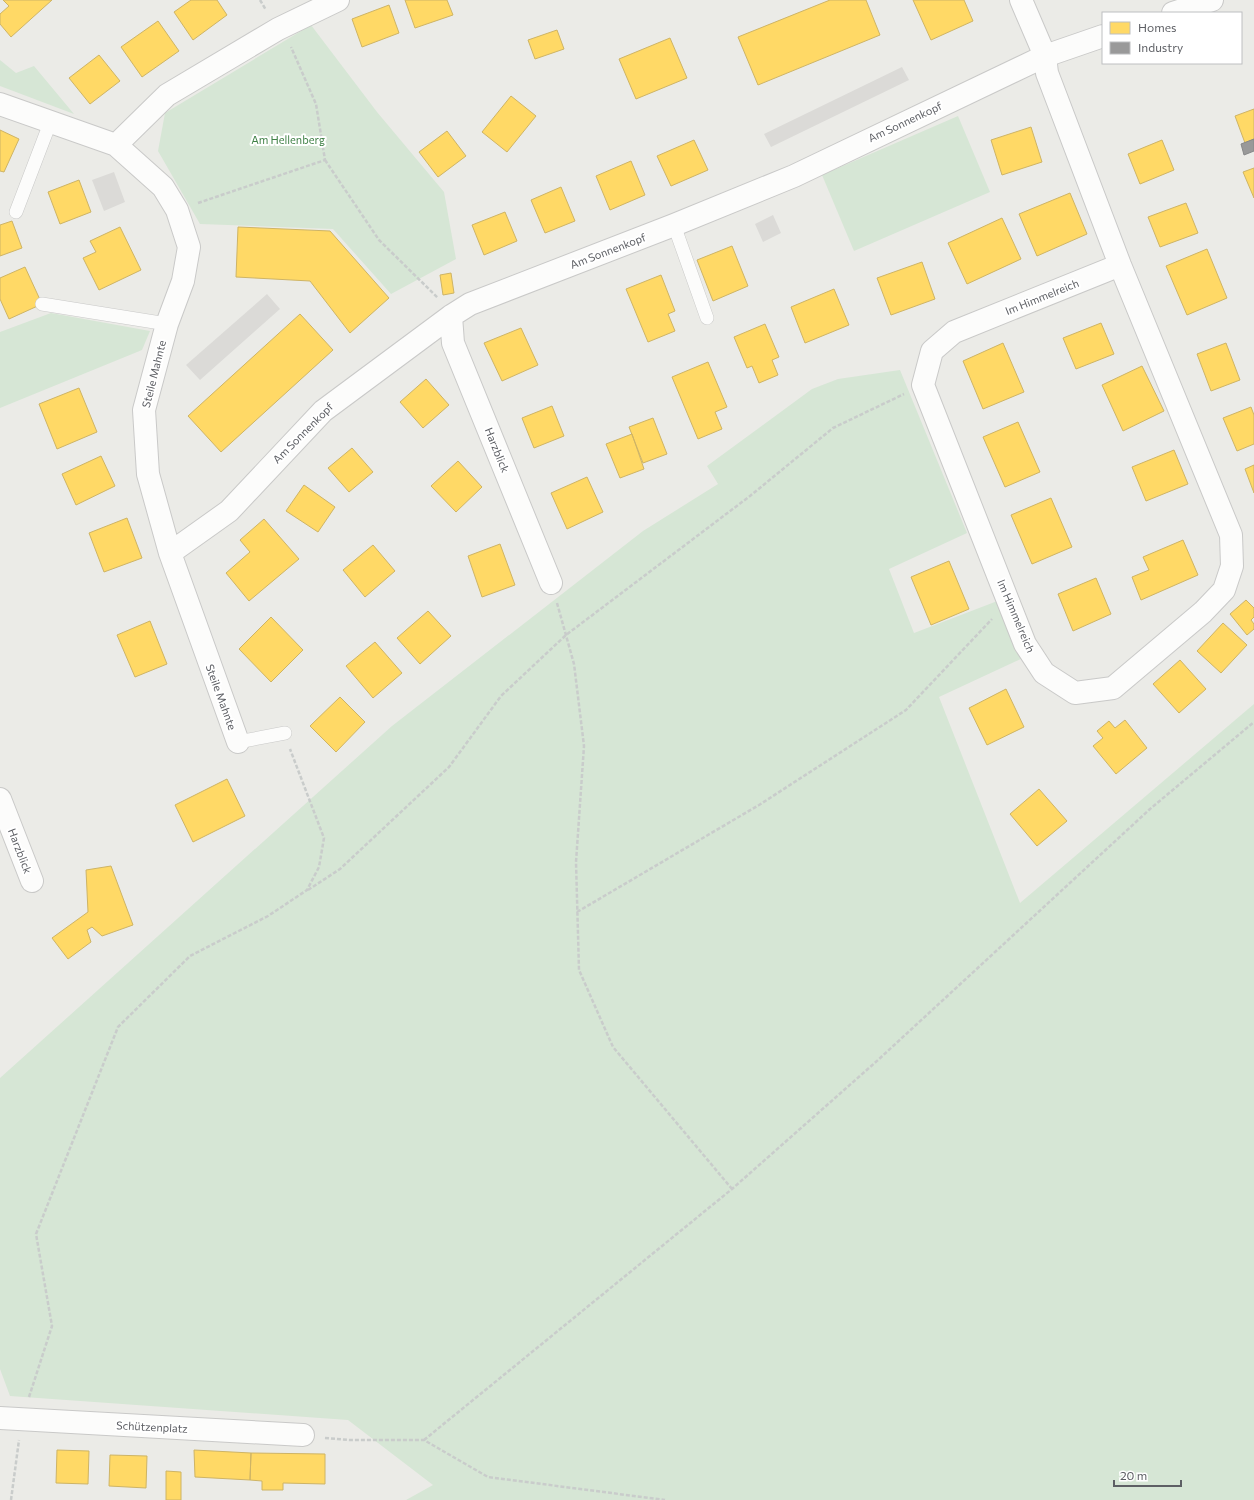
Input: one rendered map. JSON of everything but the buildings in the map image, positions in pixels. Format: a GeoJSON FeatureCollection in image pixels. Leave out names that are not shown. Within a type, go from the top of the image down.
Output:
{"type":"FeatureCollection","features":[{"type":"Feature","properties":{"kind":"street"},"geometry":{"type":"LineString","coordinates":[[116,145],[167,95],[278,30],[338,0]]}},
{"type":"Feature","properties":{"kind":"street","name":"Im Himmelreich"},"geometry":{"type":"LineString","coordinates":[[1021,0],[1045,56],[1047,72],[1120,266],[1231,535],[1232,566],[1224,590],[1203,612],[1113,688],[1075,693],[1044,673],[1025,644],[923,385],[932,351],[954,332],[1120,266]]}},
{"type":"Feature","properties":{"kind":"street"},"geometry":{"type":"LineString","coordinates":[[1176,12],[1212,0]]}},
{"type":"Feature","properties":{"kind":"street","name":"Am Sonnenkopf"},"geometry":{"type":"LineString","coordinates":[[170,553],[229,511],[323,411],[451,316],[470,304],[674,225],[794,176],[1045,56],[1102,36]]}},
{"type":"Feature","properties":{"kind":"street","name":"Steile Mahnte"},"geometry":{"type":"LineString","coordinates":[[0,104],[50,123],[116,145],[163,187],[177,210],[189,247],[183,281],[167,324],[144,410],[148,474],[170,553],[238,742]]}},
{"type":"Feature","properties":{"kind":"street","name":"Harzblick"},"geometry":{"type":"LineString","coordinates":[[451,316],[453,343],[551,583]]}},
{"type":"Feature","properties":{"kind":"street","name":"Harzblick"},"geometry":{"type":"LineString","coordinates":[[0,799],[32,881]]}},
{"type":"Feature","properties":{"kind":"street","name":"Schützenplatz"},"geometry":{"type":"LineString","coordinates":[[0,1418],[303,1436]]}},
{"type":"Feature","properties":{"kind":"lane"},"geometry":{"type":"LineString","coordinates":[[16,212],[50,123]]}},
{"type":"Feature","properties":{"kind":"lane"},"geometry":{"type":"LineString","coordinates":[[674,225],[707,318]]}},
{"type":"Feature","properties":{"kind":"lane"},"geometry":{"type":"LineString","coordinates":[[42,304],[167,324]]}},
{"type":"Feature","properties":{"kind":"lane","name":"Steile Mahnte"},"geometry":{"type":"LineString","coordinates":[[238,742],[285,733]]}},
{"type":"Feature","properties":{"kind":"path"},"geometry":{"type":"LineString","coordinates":[[260,0],[278,30],[287,38],[316,104],[325,160],[379,240],[435,293],[451,316]]}},
{"type":"Feature","properties":{"kind":"path"},"geometry":{"type":"LineString","coordinates":[[177,210],[325,160]]}},
{"type":"Feature","properties":{"kind":"path"},"geometry":{"type":"LineString","coordinates":[[11,1500],[22,1419],[52,1326],[36,1234],[118,1027],[190,956],[268,916],[340,869],[449,767],[501,696],[566,635],[750,496],[833,428],[923,385]]}},
{"type":"Feature","properties":{"kind":"path"},"geometry":{"type":"LineString","coordinates":[[551,583],[574,664],[584,746],[576,862],[579,970],[613,1047],[732,1189]]}},
{"type":"Feature","properties":{"kind":"path"},"geometry":{"type":"LineString","coordinates":[[577,912],[759,805],[906,710],[1008,601]]}},
{"type":"Feature","properties":{"kind":"path"},"geometry":{"type":"LineString","coordinates":[[424,1440],[732,1189],[878,1060],[1150,809],[1254,722]]}},
{"type":"Feature","properties":{"kind":"path"},"geometry":{"type":"LineString","coordinates":[[285,733],[324,838],[319,867],[307,890]]}},
{"type":"Feature","properties":{"kind":"path"},"geometry":{"type":"LineString","coordinates":[[303,1436],[349,1440],[424,1440],[488,1477],[665,1500]]}},
{"type":"Feature","properties":{"kind":"shaded area"},"geometry":{"type":"Polygon","coordinates":[[[902,67],[909,80],[771,147],[764,134],[902,67]]]}},
{"type":"Feature","properties":{"kind":"shaded area"},"geometry":{"type":"Polygon","coordinates":[[[114,172],[125,202],[104,211],[92,180],[114,172]]]}},
{"type":"Feature","properties":{"kind":"shaded area"},"geometry":{"type":"Polygon","coordinates":[[[773,215],[781,233],[763,242],[755,224],[773,215]]]}},
{"type":"Feature","properties":{"kind":"shaded area"},"geometry":{"type":"Polygon","coordinates":[[[267,294],[280,309],[200,380],[186,365],[267,294]]]}},
{"type":"Feature","properties":{"kind":"green space","name":"Am Hellenberg"},"geometry":{"type":"Polygon","coordinates":[[[311,25],[377,112],[444,192],[456,259],[391,294],[333,229],[200,224],[158,151],[165,113],[311,25]]]}},
{"type":"Feature","properties":{"kind":"green space"},"geometry":{"type":"Polygon","coordinates":[[[0,60],[16,73],[34,66],[74,114],[0,86],[0,60]]]}},
{"type":"Feature","properties":{"kind":"green space"},"geometry":{"type":"Polygon","coordinates":[[[958,116],[990,192],[854,251],[822,175],[958,116]]]}},
{"type":"Feature","properties":{"kind":"green space"},"geometry":{"type":"Polygon","coordinates":[[[51,313],[150,331],[142,350],[0,408],[0,332],[51,313]]]}},
{"type":"Feature","properties":{"kind":"green space"},"geometry":{"type":"Polygon","coordinates":[[[900,370],[967,533],[889,569],[914,633],[1000,600],[1025,657],[939,697],[1020,903],[1254,704],[1254,1500],[406,1500],[433,1485],[348,1420],[10,1396],[0,1369],[0,1078],[392,726],[643,531],[718,484],[707,466],[812,389],[838,379],[900,370]]]}}]}
